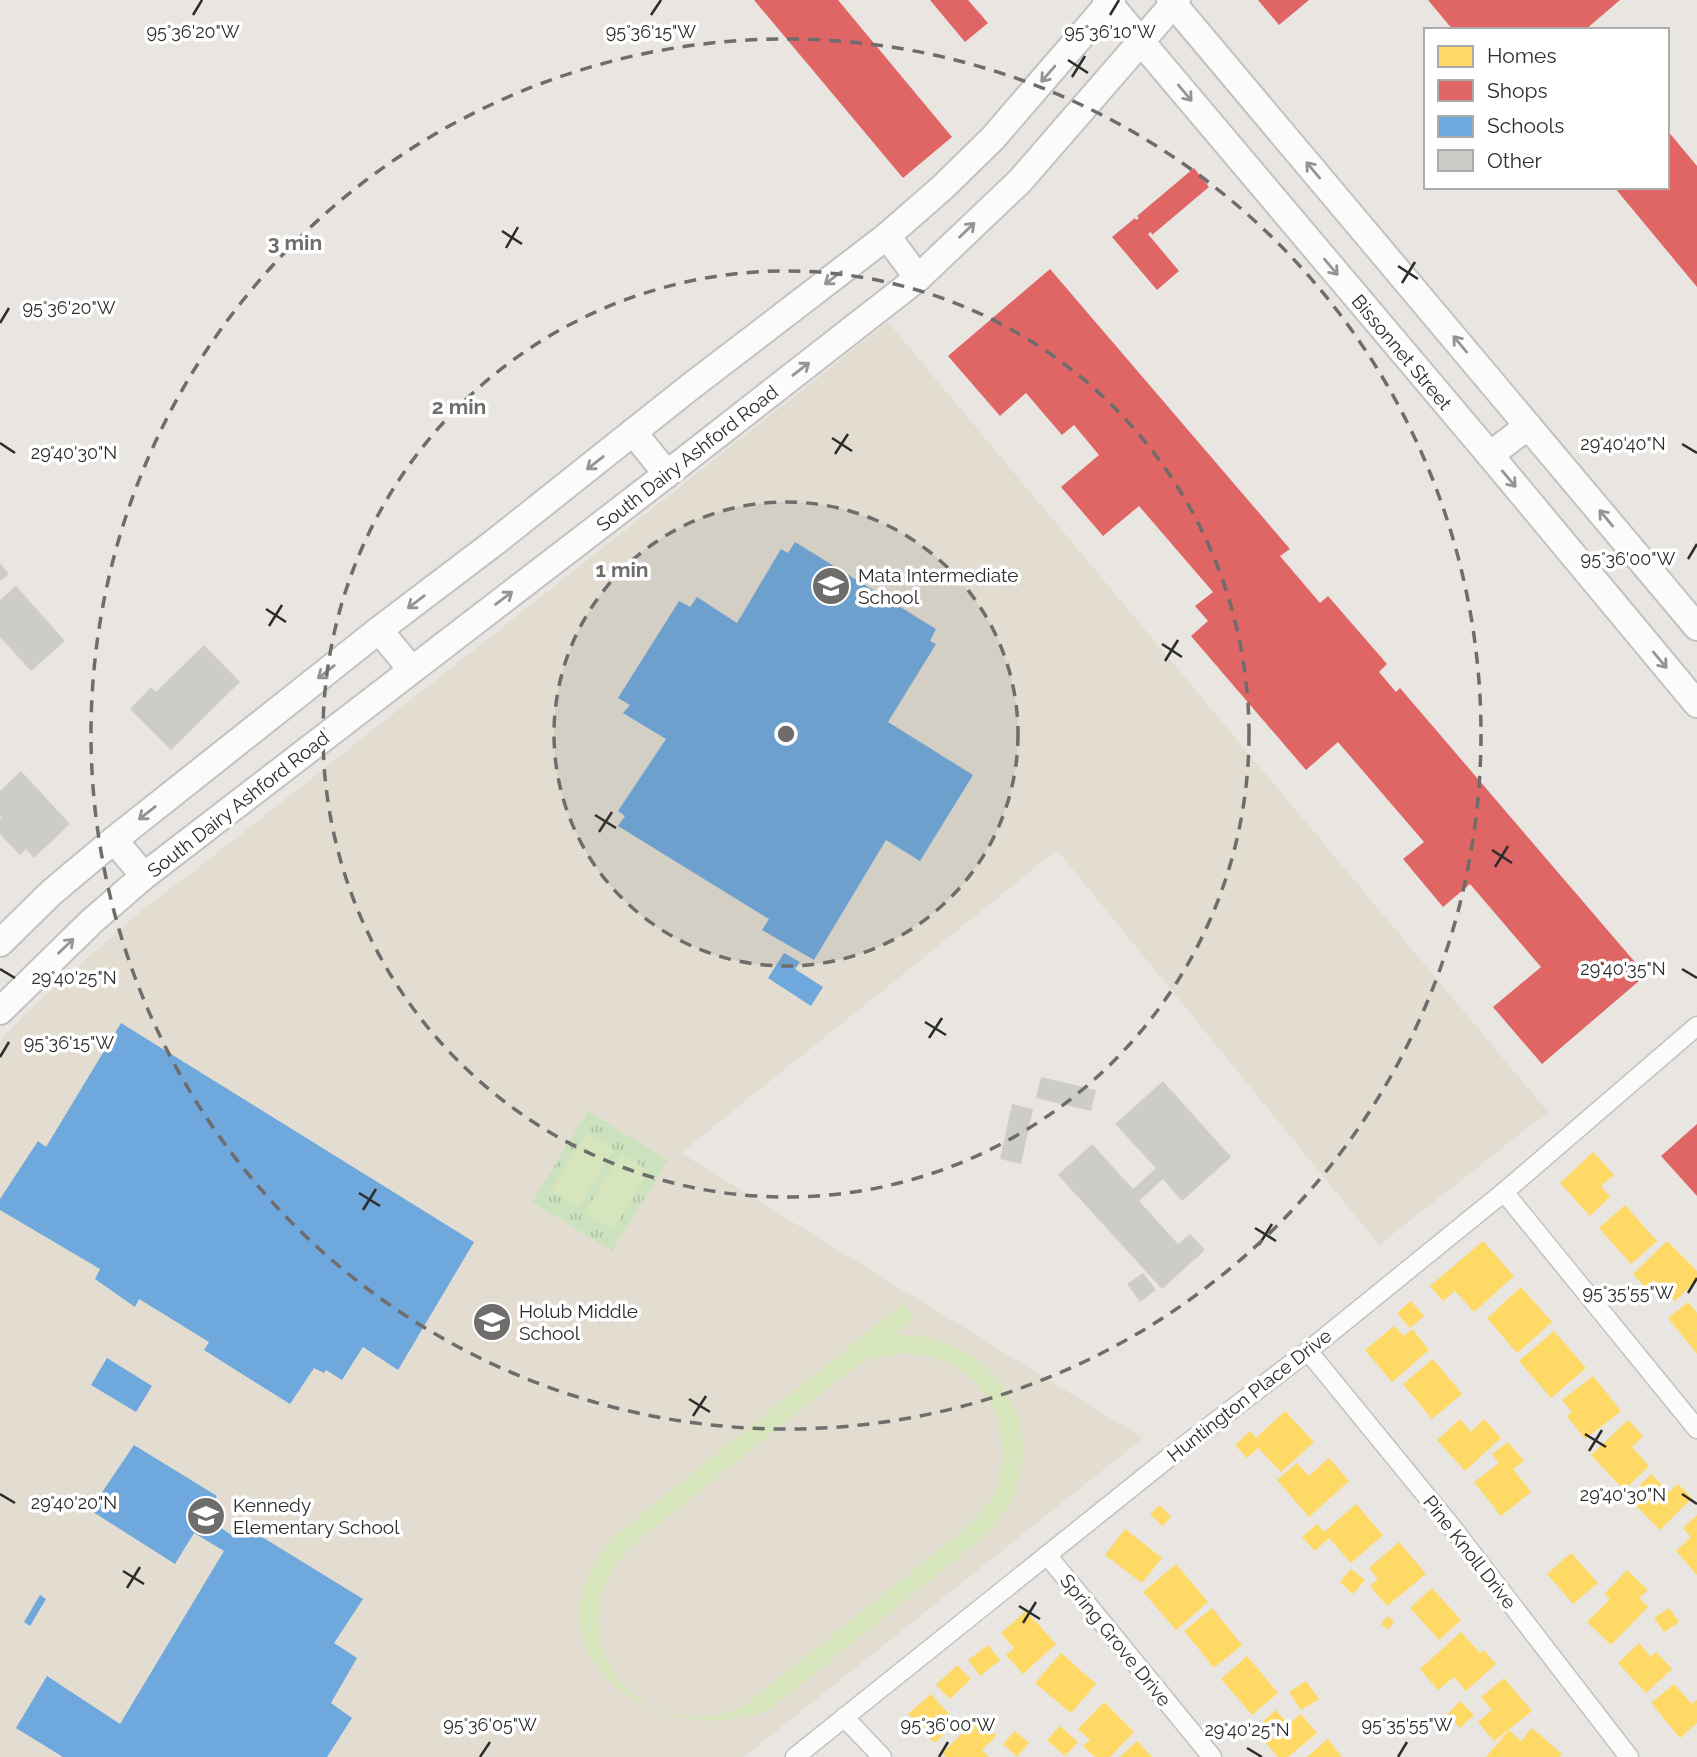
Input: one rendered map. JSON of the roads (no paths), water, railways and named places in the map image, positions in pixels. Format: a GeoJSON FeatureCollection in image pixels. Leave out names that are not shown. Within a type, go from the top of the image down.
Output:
{"type":"FeatureCollection","features":[{"type":"Feature","properties":{"kind":"main road","name":"Bissonnet Street"},"geometry":{"type":"LineString","coordinates":[[1109,1],[1490,455],[1692,689]]}},
{"type":"Feature","properties":{"kind":"main road"},"geometry":{"type":"LineString","coordinates":[[0,943],[52,892],[114,840],[379,629],[495,542],[690,387],[887,236],[993,138],[1109,1]]}},
{"type":"Feature","properties":{"kind":"main road"},"geometry":{"type":"LineString","coordinates":[[1173,1],[1697,627]]}},
{"type":"Feature","properties":{"kind":"main road","name":"South Dairy Ashford Road"},"geometry":{"type":"LineString","coordinates":[[0,1011],[84,929],[144,876],[918,278],[1020,181],[1173,1]]}},
{"type":"Feature","properties":{"kind":"main road"},"geometry":{"type":"LineString","coordinates":[[887,236],[918,278]]}},
{"type":"Feature","properties":{"kind":"main road"},"geometry":{"type":"LineString","coordinates":[[1490,455],[1528,426]]}},
{"type":"Feature","properties":{"kind":"main road"},"geometry":{"type":"LineString","coordinates":[[634,432],[667,474]]}},
{"type":"Feature","properties":{"kind":"main road"},"geometry":{"type":"LineString","coordinates":[[379,629],[411,670]]}},
{"type":"Feature","properties":{"kind":"main road"},"geometry":{"type":"LineString","coordinates":[[114,840],[144,876]]}},
{"type":"Feature","properties":{"kind":"street","name":"Huntington Place Drive"},"geometry":{"type":"LineString","coordinates":[[795,1757],[1504,1192],[1697,1026]]}},
{"type":"Feature","properties":{"kind":"street"},"geometry":{"type":"LineString","coordinates":[[1504,1192],[1697,1429]]}},
{"type":"Feature","properties":{"kind":"street","name":"Pine Knoll Drive"},"geometry":{"type":"LineString","coordinates":[[1308,1350],[1451,1526],[1629,1757]]}},
{"type":"Feature","properties":{"kind":"street","name":"Spring Grove Drive"},"geometry":{"type":"LineString","coordinates":[[1046,1555],[1212,1757]]}},
{"type":"Feature","properties":{"kind":"street"},"geometry":{"type":"LineString","coordinates":[[844,1717],[882,1757]]}},
{"type":"Feature","properties":{"kind":"place","name":"Mata Intermediate School"},"geometry":{"type":"Point","coordinates":[831,586]}},
{"type":"Feature","properties":{"kind":"place","name":"Holub Middle School"},"geometry":{"type":"Point","coordinates":[492,1322]}},
{"type":"Feature","properties":{"kind":"place","name":"Kennedy Elementary School"},"geometry":{"type":"Point","coordinates":[206,1516]}}]}
